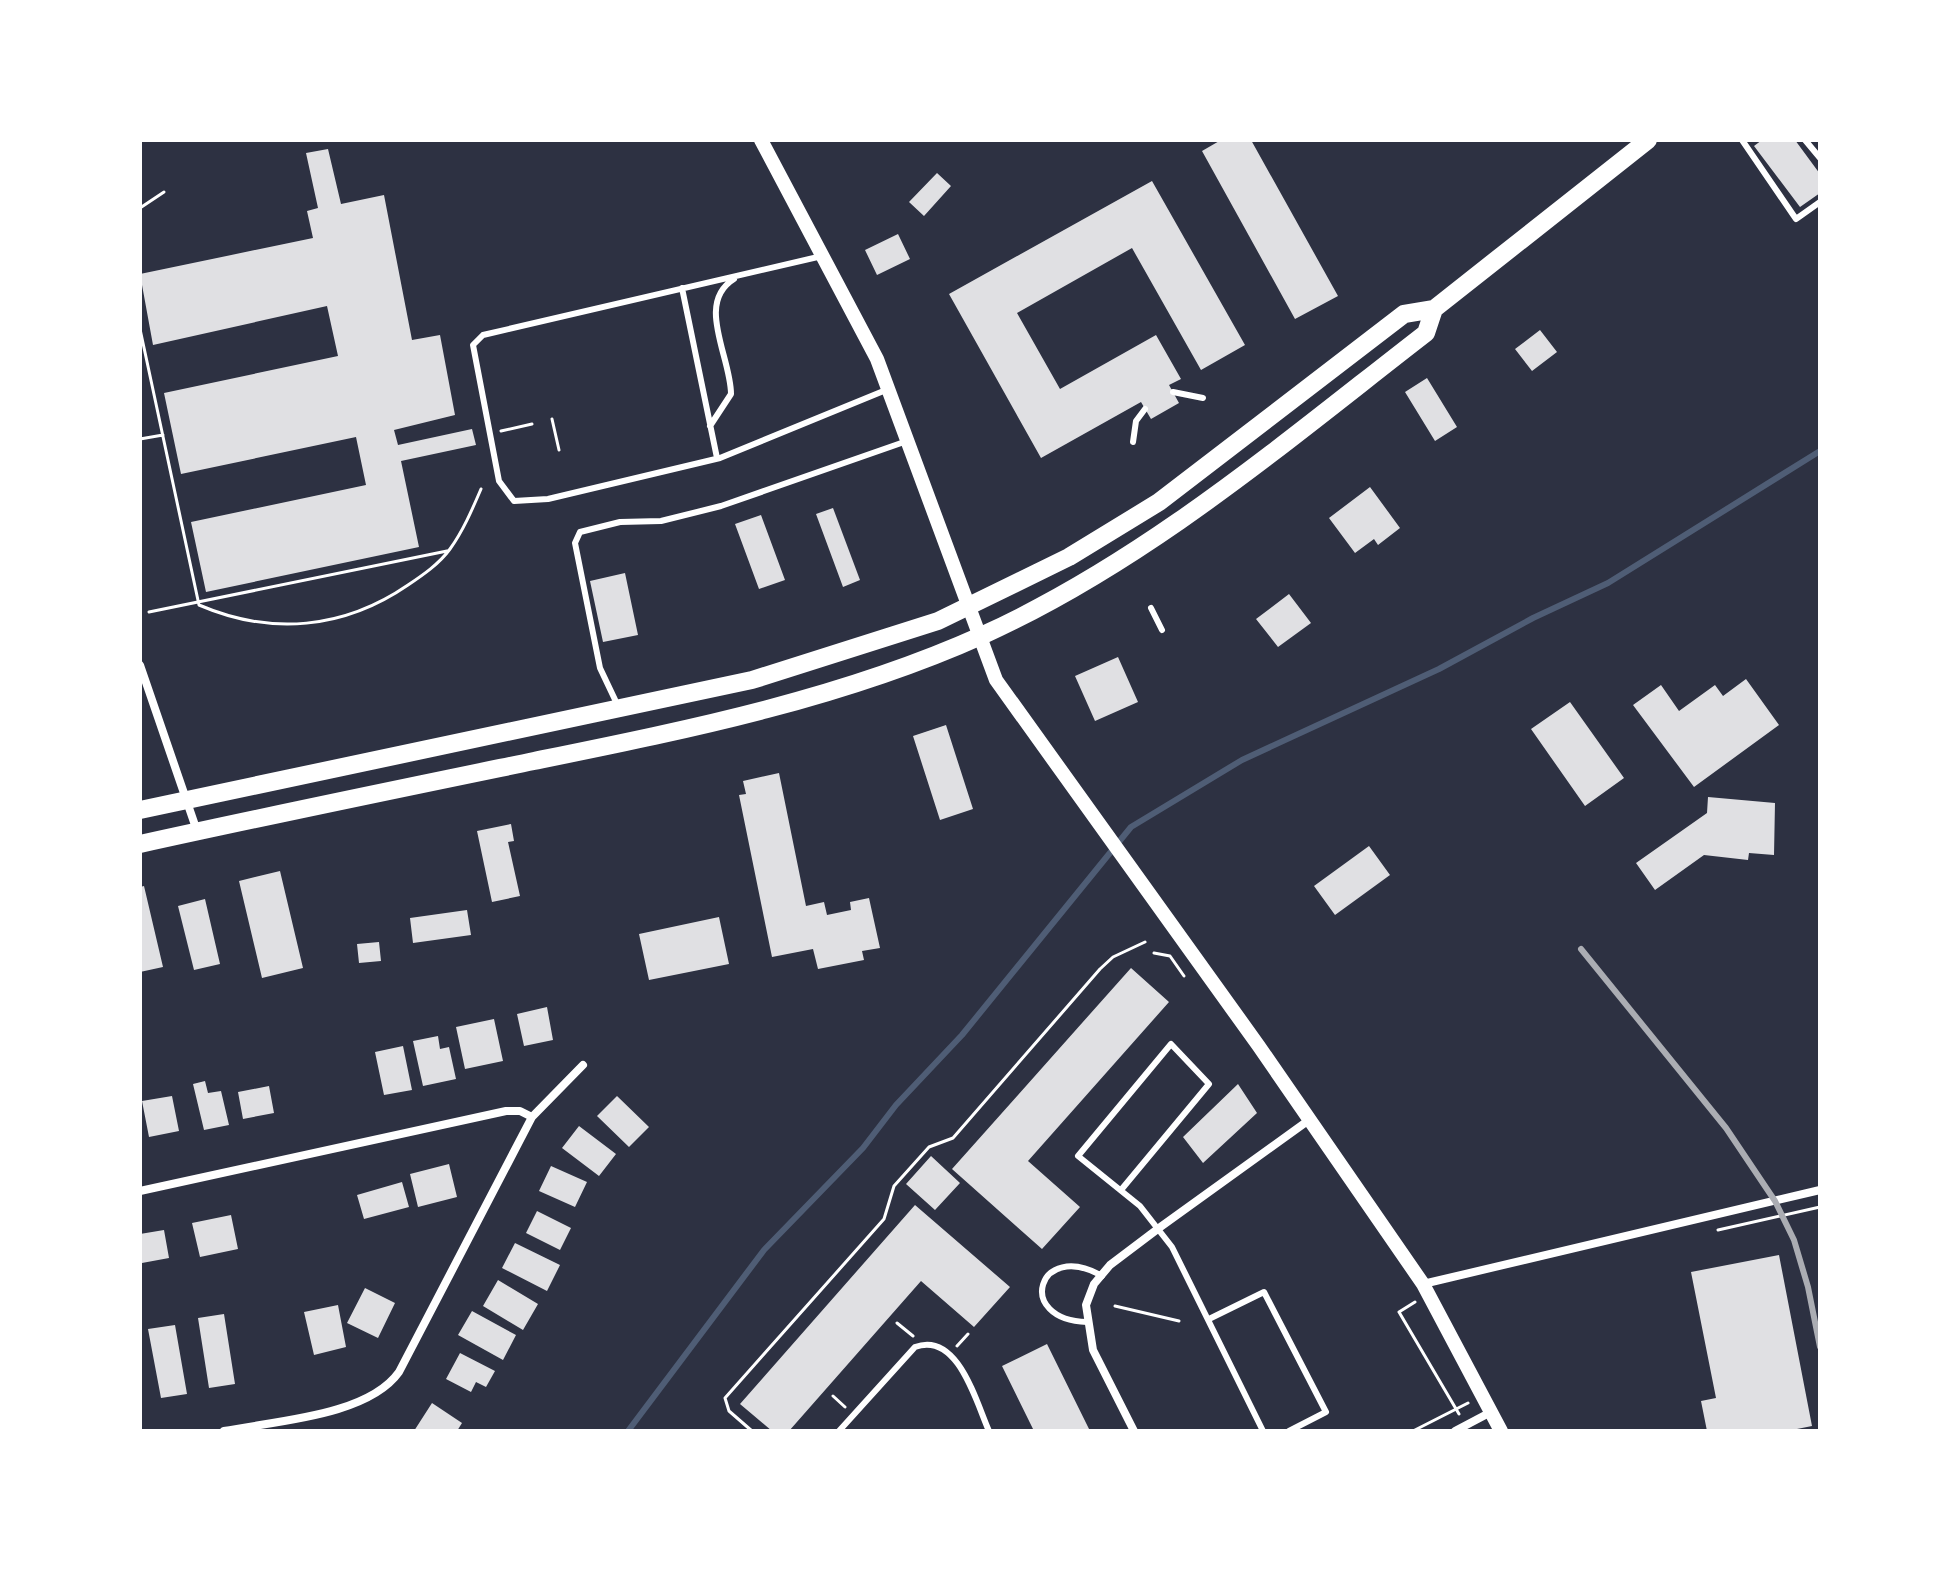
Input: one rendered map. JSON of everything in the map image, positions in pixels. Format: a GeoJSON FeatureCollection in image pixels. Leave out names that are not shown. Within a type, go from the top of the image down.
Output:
{"type":"FeatureCollection","features":[{"type":"Feature","properties":{"kind":"main road"},"geometry":{"type":"LineString","coordinates":[[140,810],[618,709],[808,664],[970,607],[1069,557],[1159,502],[1404,314],[1434,309],[1648,140]]}},
{"type":"Feature","properties":{"kind":"main road"},"geometry":{"type":"LineString","coordinates":[[140,844],[635,740],[795,702],[891,671],[982,636],[1089,579],[1201,505],[1426,333],[1434,309]]}},
{"type":"Feature","properties":{"kind":"street"},"geometry":{"type":"LineString","coordinates":[[761,140],[877,359],[996,680],[1423,1284],[1501,1431]]}},
{"type":"Feature","properties":{"kind":"street"},"geometry":{"type":"LineString","coordinates":[[140,665],[198,831]]}},
{"type":"Feature","properties":{"kind":"street"},"geometry":{"type":"LineString","coordinates":[[224,1431],[352,1405],[387,1387],[399,1372],[532,1117],[583,1065]]}},
{"type":"Feature","properties":{"kind":"street"},"geometry":{"type":"LineString","coordinates":[[140,1191],[506,1111],[532,1117]]}},
{"type":"Feature","properties":{"kind":"street"},"geometry":{"type":"LineString","coordinates":[[1134,1431],[1093,1350],[1087,1322],[1086,1305],[1102,1276],[1159,1228],[1309,1120]]}},
{"type":"Feature","properties":{"kind":"street"},"geometry":{"type":"LineString","coordinates":[[1423,1284],[1820,1190]]}},
{"type":"Feature","properties":{"kind":"street"},"geometry":{"type":"LineString","coordinates":[[1455,1431],[1491,1412]]}},
{"type":"Feature","properties":{"kind":"lane"},"geometry":{"type":"LineString","coordinates":[[1742,140],[1796,219],[1820,202]]}},
{"type":"Feature","properties":{"kind":"lane"},"geometry":{"type":"LineString","coordinates":[[1805,140],[1820,158]]}},
{"type":"Feature","properties":{"kind":"lane"},"geometry":{"type":"LineString","coordinates":[[822,256],[483,335],[473,345],[499,481],[514,501],[548,499],[717,458],[888,389]]}},
{"type":"Feature","properties":{"kind":"lane"},"geometry":{"type":"LineString","coordinates":[[710,426],[731,394],[714,309],[722,286],[740,275]]}},
{"type":"Feature","properties":{"kind":"lane"},"geometry":{"type":"LineString","coordinates":[[682,288],[717,458]]}},
{"type":"Feature","properties":{"kind":"lane"},"geometry":{"type":"LineString","coordinates":[[1173,392],[1203,398]]}},
{"type":"Feature","properties":{"kind":"lane"},"geometry":{"type":"LineString","coordinates":[[1133,442],[1136,421],[1145,409]]}},
{"type":"Feature","properties":{"kind":"lane"},"geometry":{"type":"LineString","coordinates":[[618,709],[600,668],[576,537],[585,530],[620,522],[647,523],[721,506],[907,441]]}},
{"type":"Feature","properties":{"kind":"lane"},"geometry":{"type":"LineString","coordinates":[[1151,608],[1162,630]]}},
{"type":"Feature","properties":{"kind":"lane"},"geometry":{"type":"LineString","coordinates":[[1121,1190],[1209,1084],[1171,1044],[1078,1156],[1121,1190],[1159,1228],[1209,1319],[1263,1431]]}},
{"type":"Feature","properties":{"kind":"lane"},"geometry":{"type":"LineString","coordinates":[[1087,1322],[1067,1321],[1053,1314],[1044,1304],[1042,1291],[1047,1276],[1058,1267],[1071,1263],[1102,1276]]}},
{"type":"Feature","properties":{"kind":"lane"},"geometry":{"type":"LineString","coordinates":[[1209,1319],[1264,1292],[1326,1412],[1289,1431]]}},
{"type":"Feature","properties":{"kind":"lane"},"geometry":{"type":"LineString","coordinates":[[839,1431],[915,1347],[923,1344],[941,1346],[957,1363],[989,1431]]}},
{"type":"Feature","properties":{"kind":"path"},"geometry":{"type":"LineString","coordinates":[[140,208],[164,192]]}},
{"type":"Feature","properties":{"kind":"path"},"geometry":{"type":"LineString","coordinates":[[140,329],[198,602]]}},
{"type":"Feature","properties":{"kind":"path"},"geometry":{"type":"LineString","coordinates":[[552,419],[559,450]]}},
{"type":"Feature","properties":{"kind":"path"},"geometry":{"type":"LineString","coordinates":[[140,439],[163,435]]}},
{"type":"Feature","properties":{"kind":"path"},"geometry":{"type":"LineString","coordinates":[[198,602],[223,615],[262,624],[326,622],[356,614],[387,600],[434,566],[449,550],[481,489]]}},
{"type":"Feature","properties":{"kind":"path"},"geometry":{"type":"LineString","coordinates":[[149,612],[449,550]]}},
{"type":"Feature","properties":{"kind":"path"},"geometry":{"type":"LineString","coordinates":[[752,1431],[729,1411],[725,1398],[884,1219],[894,1186],[929,1147],[953,1138],[1100,969],[1113,957],[1145,942]]}},
{"type":"Feature","properties":{"kind":"path"},"geometry":{"type":"LineString","coordinates":[[1154,953],[1170,956],[1184,976]]}},
{"type":"Feature","properties":{"kind":"path"},"geometry":{"type":"LineString","coordinates":[[1417,1302],[1399,1312],[1453,1405]]}},
{"type":"Feature","properties":{"kind":"path"},"geometry":{"type":"LineString","coordinates":[[1115,1306],[1179,1321]]}},
{"type":"Feature","properties":{"kind":"path"},"geometry":{"type":"LineString","coordinates":[[897,1323],[923,1344]]}},
{"type":"Feature","properties":{"kind":"path"},"geometry":{"type":"LineString","coordinates":[[950,1355],[968,1334]]}},
{"type":"Feature","properties":{"kind":"path"},"geometry":{"type":"LineString","coordinates":[[833,1396],[854,1414]]}},
{"type":"Feature","properties":{"kind":"path"},"geometry":{"type":"LineString","coordinates":[[1413,1431],[1482,1396]]}},
{"type":"Feature","properties":{"kind":"building"},"geometry":{"type":"Polygon","coordinates":[[[1221,140],[1251,140],[1338,296],[1295,319],[1202,151],[1221,140]]]}},
{"type":"Feature","properties":{"kind":"building"},"geometry":{"type":"Polygon","coordinates":[[[1762,140],[1795,140],[1820,174],[1820,193],[1800,207],[1754,146],[1762,140]]]}},
{"type":"Feature","properties":{"kind":"building"},"geometry":{"type":"Polygon","coordinates":[[[328,149],[341,204],[384,195],[412,340],[440,335],[455,415],[394,430],[398,445],[472,429],[476,445],[401,461],[419,547],[206,592],[191,522],[366,485],[356,437],[181,474],[164,393],[338,356],[327,306],[153,345],[140,274],[313,238],[307,211],[318,208],[306,153],[328,149]]]}},
{"type":"Feature","properties":{"kind":"building"},"geometry":{"type":"Polygon","coordinates":[[[937,173],[951,186],[924,216],[909,202],[937,173]]]}},
{"type":"Feature","properties":{"kind":"building"},"geometry":{"type":"Polygon","coordinates":[[[1152,181],[1245,345],[1201,370],[1132,248],[1017,313],[1060,389],[1156,335],[1181,379],[1169,385],[1179,403],[1151,419],[1141,402],[1041,458],[949,294],[1152,181]]]}},
{"type":"Feature","properties":{"kind":"building"},"geometry":{"type":"Polygon","coordinates":[[[898,234],[910,259],[877,275],[865,250],[898,234]]]}},
{"type":"Feature","properties":{"kind":"building"},"geometry":{"type":"Polygon","coordinates":[[[1540,330],[1557,352],[1532,371],[1515,349],[1540,330]]]}},
{"type":"Feature","properties":{"kind":"building"},"geometry":{"type":"Polygon","coordinates":[[[1427,378],[1457,427],[1435,441],[1405,392],[1427,378]]]}},
{"type":"Feature","properties":{"kind":"building"},"geometry":{"type":"Polygon","coordinates":[[[1370,487],[1400,528],[1378,545],[1374,539],[1355,553],[1329,518],[1370,487]]]}},
{"type":"Feature","properties":{"kind":"building"},"geometry":{"type":"Polygon","coordinates":[[[833,508],[860,580],[843,587],[816,514],[833,508]]]}},
{"type":"Feature","properties":{"kind":"building"},"geometry":{"type":"Polygon","coordinates":[[[761,515],[785,580],[759,589],[735,524],[761,515]]]}},
{"type":"Feature","properties":{"kind":"building"},"geometry":{"type":"Polygon","coordinates":[[[625,573],[638,635],[603,642],[590,581],[625,573]]]}},
{"type":"Feature","properties":{"kind":"building"},"geometry":{"type":"Polygon","coordinates":[[[1289,594],[1311,623],[1278,647],[1256,619],[1289,594]]]}},
{"type":"Feature","properties":{"kind":"building"},"geometry":{"type":"Polygon","coordinates":[[[1118,657],[1138,702],[1095,721],[1075,676],[1118,657]]]}},
{"type":"Feature","properties":{"kind":"building"},"geometry":{"type":"Polygon","coordinates":[[[1746,679],[1779,725],[1694,787],[1633,705],[1661,685],[1679,711],[1715,685],[1723,696],[1746,679]]]}},
{"type":"Feature","properties":{"kind":"building"},"geometry":{"type":"Polygon","coordinates":[[[1570,702],[1624,778],[1585,806],[1531,729],[1570,702]]]}},
{"type":"Feature","properties":{"kind":"building"},"geometry":{"type":"Polygon","coordinates":[[[946,725],[973,809],[940,820],[913,736],[946,725]]]}},
{"type":"Feature","properties":{"kind":"building"},"geometry":{"type":"Polygon","coordinates":[[[779,773],[806,906],[824,902],[827,915],[851,910],[850,902],[869,898],[880,948],[862,951],[864,960],[818,969],[813,949],[772,957],[739,795],[746,794],[743,781],[779,773]]]}},
{"type":"Feature","properties":{"kind":"building"},"geometry":{"type":"Polygon","coordinates":[[[1708,797],[1775,803],[1774,855],[1749,853],[1748,860],[1704,855],[1655,890],[1636,863],[1707,813],[1708,797]]]}},
{"type":"Feature","properties":{"kind":"building"},"geometry":{"type":"Polygon","coordinates":[[[511,824],[514,841],[508,842],[520,896],[492,902],[477,831],[511,824]]]}},
{"type":"Feature","properties":{"kind":"building"},"geometry":{"type":"Polygon","coordinates":[[[1369,846],[1390,875],[1335,915],[1314,886],[1369,846]]]}},
{"type":"Feature","properties":{"kind":"building"},"geometry":{"type":"Polygon","coordinates":[[[280,871],[303,968],[262,978],[239,881],[280,871]]]}},
{"type":"Feature","properties":{"kind":"building"},"geometry":{"type":"Polygon","coordinates":[[[144,886],[163,967],[140,972],[140,887],[144,886]]]}},
{"type":"Feature","properties":{"kind":"building"},"geometry":{"type":"Polygon","coordinates":[[[205,899],[220,964],[194,970],[178,906],[205,899]]]}},
{"type":"Feature","properties":{"kind":"building"},"geometry":{"type":"Polygon","coordinates":[[[467,910],[471,935],[413,943],[410,918],[467,910]]]}},
{"type":"Feature","properties":{"kind":"building"},"geometry":{"type":"Polygon","coordinates":[[[719,917],[729,964],[649,980],[639,934],[719,917]]]}},
{"type":"Feature","properties":{"kind":"building"},"geometry":{"type":"Polygon","coordinates":[[[379,942],[381,961],[359,963],[357,944],[379,942]]]}},
{"type":"Feature","properties":{"kind":"building"},"geometry":{"type":"Polygon","coordinates":[[[1131,968],[1169,1002],[1028,1161],[1080,1207],[1042,1249],[952,1169],[1131,968]]]}},
{"type":"Feature","properties":{"kind":"building"},"geometry":{"type":"Polygon","coordinates":[[[547,1007],[553,1040],[524,1046],[517,1014],[547,1007]]]}},
{"type":"Feature","properties":{"kind":"building"},"geometry":{"type":"Polygon","coordinates":[[[494,1019],[503,1061],[465,1069],[456,1027],[494,1019]]]}},
{"type":"Feature","properties":{"kind":"building"},"geometry":{"type":"Polygon","coordinates":[[[438,1036],[440,1049],[449,1047],[456,1079],[423,1086],[413,1041],[438,1036]]]}},
{"type":"Feature","properties":{"kind":"building"},"geometry":{"type":"Polygon","coordinates":[[[403,1046],[412,1090],[384,1095],[375,1052],[403,1046]]]}},
{"type":"Feature","properties":{"kind":"building"},"geometry":{"type":"Polygon","coordinates":[[[205,1081],[208,1093],[221,1091],[229,1125],[204,1130],[193,1084],[205,1081]]]}},
{"type":"Feature","properties":{"kind":"building"},"geometry":{"type":"Polygon","coordinates":[[[1238,1084],[1257,1113],[1203,1163],[1183,1137],[1238,1084]]]}},
{"type":"Feature","properties":{"kind":"building"},"geometry":{"type":"Polygon","coordinates":[[[269,1086],[274,1113],[243,1119],[238,1092],[269,1086]]]}},
{"type":"Feature","properties":{"kind":"building"},"geometry":{"type":"Polygon","coordinates":[[[172,1096],[179,1131],[149,1137],[142,1101],[172,1096]]]}},
{"type":"Feature","properties":{"kind":"building"},"geometry":{"type":"Polygon","coordinates":[[[617,1096],[649,1127],[629,1147],[597,1116],[617,1096]]]}},
{"type":"Feature","properties":{"kind":"building"},"geometry":{"type":"Polygon","coordinates":[[[579,1126],[616,1154],[599,1176],[562,1148],[579,1126]]]}},
{"type":"Feature","properties":{"kind":"building"},"geometry":{"type":"Polygon","coordinates":[[[931,1156],[960,1183],[935,1210],[906,1184],[931,1156]]]}},
{"type":"Feature","properties":{"kind":"building"},"geometry":{"type":"Polygon","coordinates":[[[449,1164],[457,1197],[418,1207],[410,1174],[449,1164]]]}},
{"type":"Feature","properties":{"kind":"building"},"geometry":{"type":"Polygon","coordinates":[[[551,1166],[587,1182],[575,1207],[539,1191],[551,1166]]]}},
{"type":"Feature","properties":{"kind":"building"},"geometry":{"type":"Polygon","coordinates":[[[402,1182],[409,1207],[364,1219],[357,1195],[402,1182]]]}},
{"type":"Feature","properties":{"kind":"building"},"geometry":{"type":"Polygon","coordinates":[[[915,1205],[1010,1287],[974,1327],[921,1281],[789,1431],[772,1431],[740,1404],[915,1205]]]}},
{"type":"Feature","properties":{"kind":"building"},"geometry":{"type":"Polygon","coordinates":[[[537,1211],[571,1228],[560,1250],[526,1233],[537,1211]]]}},
{"type":"Feature","properties":{"kind":"building"},"geometry":{"type":"Polygon","coordinates":[[[231,1215],[238,1249],[200,1257],[192,1223],[231,1215]]]}},
{"type":"Feature","properties":{"kind":"building"},"geometry":{"type":"Polygon","coordinates":[[[164,1230],[169,1258],[142,1263],[140,1234],[164,1230]]]}},
{"type":"Feature","properties":{"kind":"building"},"geometry":{"type":"Polygon","coordinates":[[[515,1243],[560,1265],[547,1291],[502,1268],[515,1243]]]}},
{"type":"Feature","properties":{"kind":"building"},"geometry":{"type":"Polygon","coordinates":[[[1779,1255],[1812,1426],[1787,1431],[1707,1431],[1701,1401],[1716,1398],[1691,1272],[1779,1255]]]}},
{"type":"Feature","properties":{"kind":"building"},"geometry":{"type":"Polygon","coordinates":[[[498,1280],[538,1304],[523,1330],[483,1306],[498,1280]]]}},
{"type":"Feature","properties":{"kind":"building"},"geometry":{"type":"Polygon","coordinates":[[[365,1288],[395,1303],[378,1338],[347,1323],[365,1288]]]}},
{"type":"Feature","properties":{"kind":"building"},"geometry":{"type":"Polygon","coordinates":[[[338,1305],[346,1347],[314,1355],[304,1312],[338,1305]]]}},
{"type":"Feature","properties":{"kind":"building"},"geometry":{"type":"Polygon","coordinates":[[[472,1311],[516,1335],[503,1360],[458,1335],[472,1311]]]}},
{"type":"Feature","properties":{"kind":"building"},"geometry":{"type":"Polygon","coordinates":[[[224,1314],[235,1384],[209,1388],[198,1318],[224,1314]]]}},
{"type":"Feature","properties":{"kind":"building"},"geometry":{"type":"Polygon","coordinates":[[[175,1325],[187,1394],[161,1398],[148,1329],[175,1325]]]}},
{"type":"Feature","properties":{"kind":"building"},"geometry":{"type":"Polygon","coordinates":[[[1047,1344],[1090,1431],[1034,1431],[1002,1366],[1047,1344]]]}},
{"type":"Feature","properties":{"kind":"building"},"geometry":{"type":"Polygon","coordinates":[[[460,1353],[495,1371],[486,1387],[476,1382],[471,1392],[446,1379],[460,1353]]]}},
{"type":"Feature","properties":{"kind":"building"},"geometry":{"type":"Polygon","coordinates":[[[432,1403],[462,1423],[457,1431],[414,1431],[432,1403]]]}},
{"type":"Feature","properties":{"kind":"waterway"},"geometry":{"type":"LineString","coordinates":[[628,1431],[764,1250],[863,1148],[896,1105],[962,1035],[1131,827],[1242,760],[1439,669],[1533,618],[1608,583],[1820,451]]}},
{"type":"Feature","properties":{"kind":"railway"},"geometry":{"type":"LineString","coordinates":[[1581,949],[1726,1128],[1775,1201],[1794,1240],[1808,1287],[1820,1347]]}}]}
